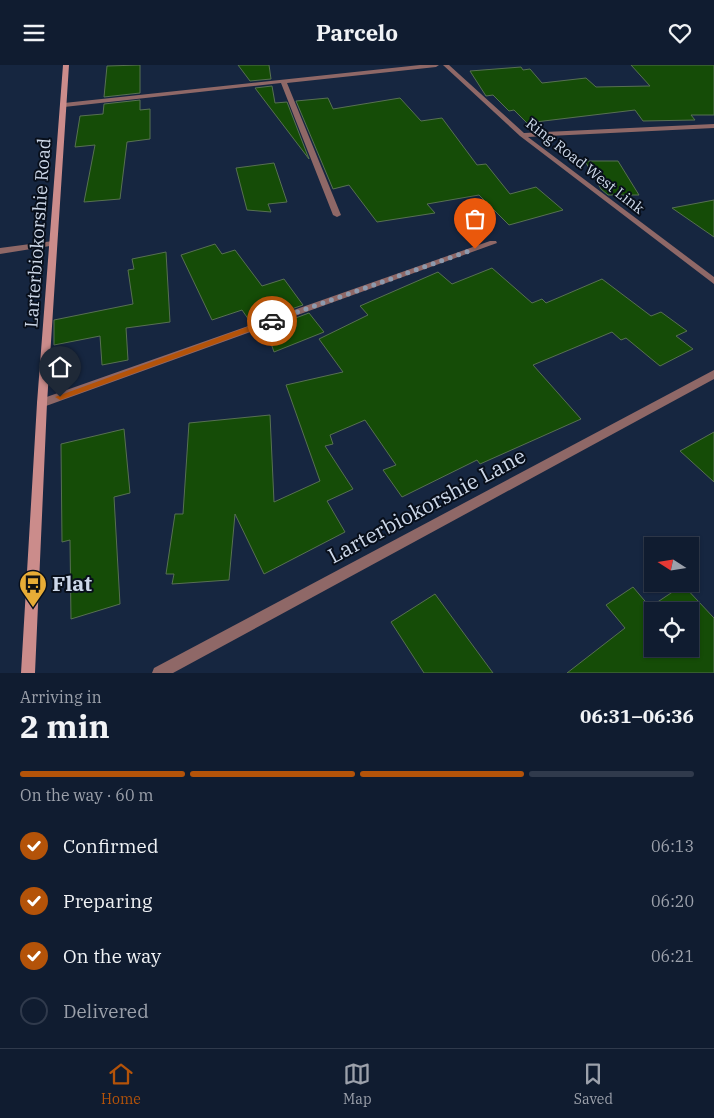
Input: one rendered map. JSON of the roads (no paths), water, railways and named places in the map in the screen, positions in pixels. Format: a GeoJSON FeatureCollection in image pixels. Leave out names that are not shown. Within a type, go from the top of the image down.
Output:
{"type":"FeatureCollection","features":[{"type":"Feature","properties":{"kind":"street","name":"Larterbiokorshie Road"},"geometry":{"type":"LineString","coordinates":[[28,673],[42,403],[66,65]]}},
{"type":"Feature","properties":{"kind":"street"},"geometry":{"type":"LineString","coordinates":[[64,105],[436,65]]}},
{"type":"Feature","properties":{"kind":"street","name":"Ring Road West Link"},"geometry":{"type":"LineString","coordinates":[[446,65],[522,135],[714,281]]}},
{"type":"Feature","properties":{"kind":"street"},"geometry":{"type":"LineString","coordinates":[[283,81],[337,215]]}},
{"type":"Feature","properties":{"kind":"street"},"geometry":{"type":"LineString","coordinates":[[522,135],[714,126]]}},
{"type":"Feature","properties":{"kind":"street"},"geometry":{"type":"LineString","coordinates":[[0,251],[53,243]]}},
{"type":"Feature","properties":{"kind":"street"},"geometry":{"type":"LineString","coordinates":[[42,403],[493,243]]}},
{"type":"Feature","properties":{"kind":"street","name":"Larterbiokorshie Lane"},"geometry":{"type":"LineString","coordinates":[[158,673],[714,374]]}},
{"type":"Feature","properties":{"kind":"place","name":"Flat"},"geometry":{"type":"Point","coordinates":[33,608]}}]}
